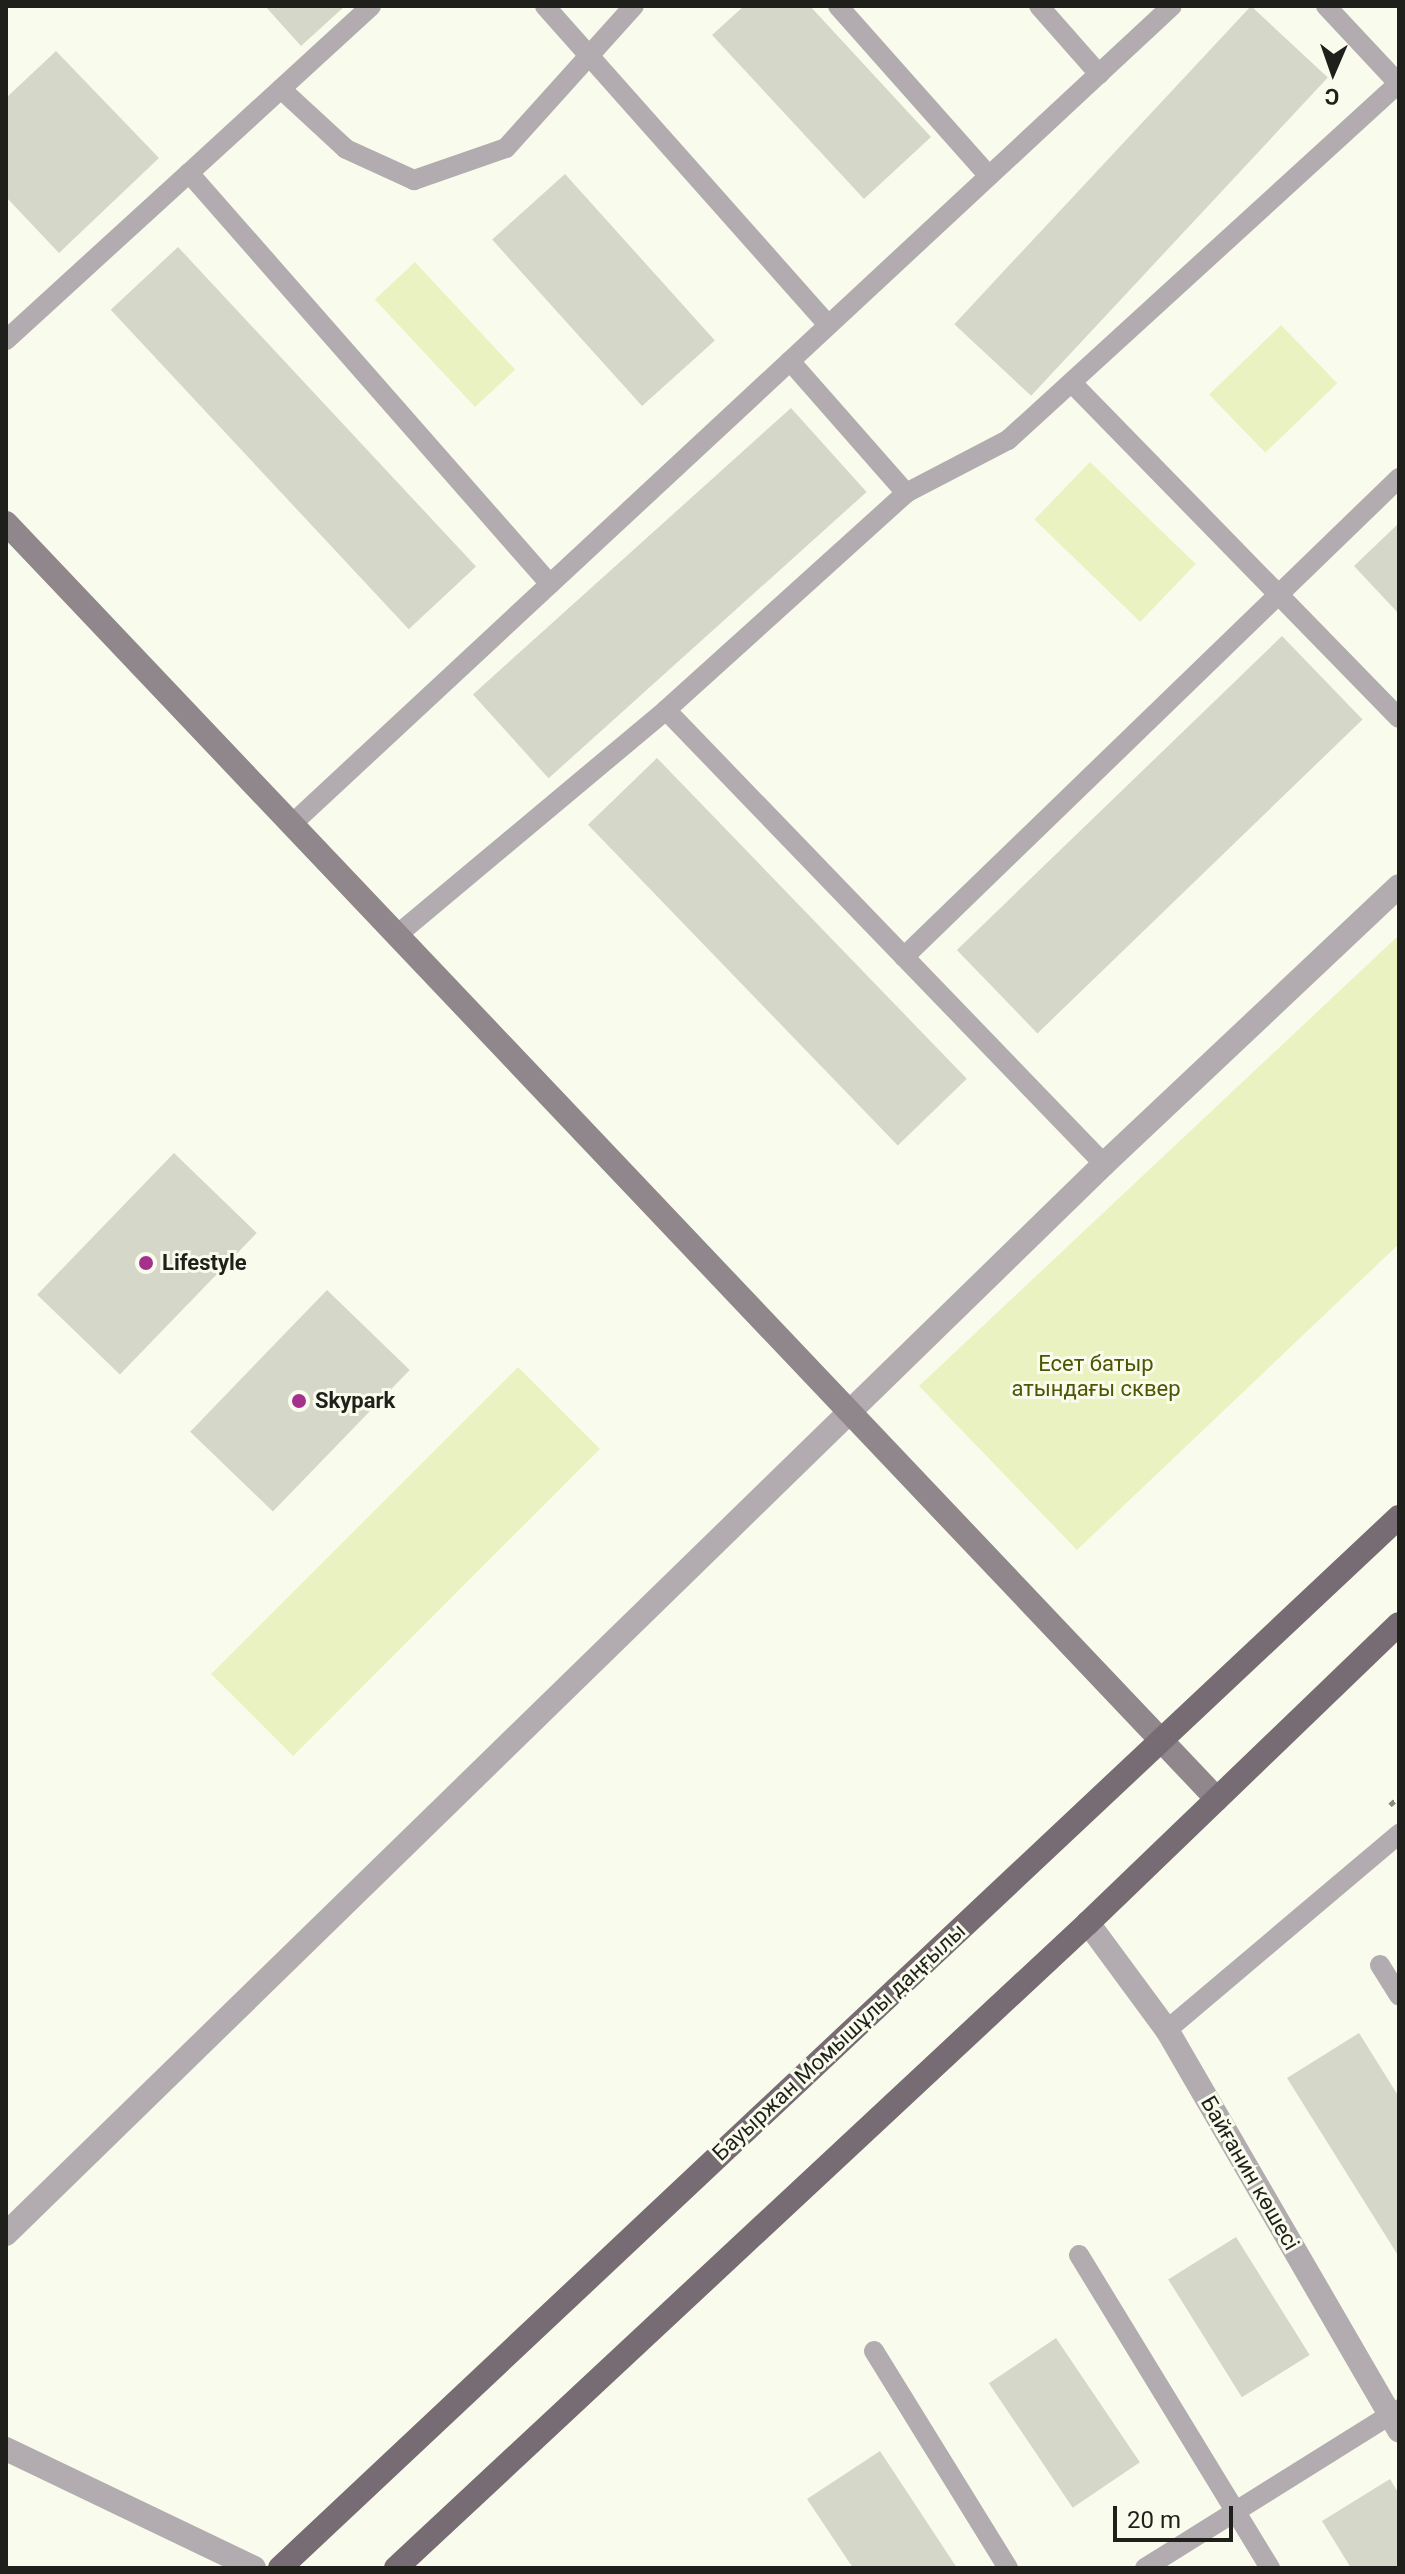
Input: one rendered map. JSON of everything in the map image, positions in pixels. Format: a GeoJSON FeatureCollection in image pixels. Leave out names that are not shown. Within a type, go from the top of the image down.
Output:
{"type":"FeatureCollection","features":[{"type":"Feature","properties":{"kind":"main road","name":"Бауыржан Момышұлы даңғылы"},"geometry":{"type":"LineString","coordinates":[[280,2568],[1399,1517]]}},
{"type":"Feature","properties":{"kind":"main road"},"geometry":{"type":"LineString","coordinates":[[396,2568],[1088,1923],[1399,1624]]}},
{"type":"Feature","properties":{"kind":"street"},"geometry":{"type":"LineString","coordinates":[[6,523],[1217,1799]]}},
{"type":"Feature","properties":{"kind":"street"},"geometry":{"type":"LineString","coordinates":[[6,2234],[851,1415],[1104,1164],[1399,886]]}},
{"type":"Feature","properties":{"kind":"street","name":"Байғанин көшесі"},"geometry":{"type":"LineString","coordinates":[[1088,1923],[1167,2030],[1396,2418]]}},
{"type":"Feature","properties":{"kind":"street"},"geometry":{"type":"LineString","coordinates":[[6,2449],[254,2568]]}},
{"type":"Feature","properties":{"kind":"lane"},"geometry":{"type":"LineString","coordinates":[[6,340],[371,6]]}},
{"type":"Feature","properties":{"kind":"lane"},"geometry":{"type":"LineString","coordinates":[[545,6],[828,325]]}},
{"type":"Feature","properties":{"kind":"lane"},"geometry":{"type":"LineString","coordinates":[[281,89],[346,149],[414,180],[506,148],[634,6]]}},
{"type":"Feature","properties":{"kind":"lane"},"geometry":{"type":"LineString","coordinates":[[838,6],[989,176]]}},
{"type":"Feature","properties":{"kind":"lane"},"geometry":{"type":"LineString","coordinates":[[1039,6],[1099,74]]}},
{"type":"Feature","properties":{"kind":"lane"},"geometry":{"type":"LineString","coordinates":[[292,824],[1172,6]]}},
{"type":"Feature","properties":{"kind":"lane"},"geometry":{"type":"LineString","coordinates":[[397,935],[666,710],[906,493],[1008,440],[1399,83],[1326,6]]}},
{"type":"Feature","properties":{"kind":"lane"},"geometry":{"type":"LineString","coordinates":[[189,173],[550,584]]}},
{"type":"Feature","properties":{"kind":"lane"},"geometry":{"type":"LineString","coordinates":[[790,361],[906,493]]}},
{"type":"Feature","properties":{"kind":"lane"},"geometry":{"type":"LineString","coordinates":[[1072,383],[1399,718]]}},
{"type":"Feature","properties":{"kind":"lane"},"geometry":{"type":"LineString","coordinates":[[904,957],[1399,478]]}},
{"type":"Feature","properties":{"kind":"lane"},"geometry":{"type":"LineString","coordinates":[[666,710],[1104,1164]]}},
{"type":"Feature","properties":{"kind":"lane"},"geometry":{"type":"LineString","coordinates":[[1167,2030],[1399,1834]]}},
{"type":"Feature","properties":{"kind":"lane"},"geometry":{"type":"LineString","coordinates":[[1380,1965],[1399,1996]]}},
{"type":"Feature","properties":{"kind":"lane"},"geometry":{"type":"LineString","coordinates":[[1079,2255],[1270,2568]]}},
{"type":"Feature","properties":{"kind":"lane"},"geometry":{"type":"LineString","coordinates":[[874,2351],[1008,2568]]}},
{"type":"Feature","properties":{"kind":"lane"},"geometry":{"type":"LineString","coordinates":[[1145,2568],[1235,2511],[1396,2418]]}},
{"type":"Feature","properties":{"kind":"green space"},"geometry":{"type":"Polygon","coordinates":[[[415,262],[515,370],[475,407],[375,300],[415,262]]]}},
{"type":"Feature","properties":{"kind":"green space"},"geometry":{"type":"Polygon","coordinates":[[[1281,325],[1337,383],[1265,453],[1209,394],[1281,325]]]}},
{"type":"Feature","properties":{"kind":"green space"},"geometry":{"type":"Polygon","coordinates":[[[1090,462],[1196,564],[1140,622],[1034,520],[1090,462]]]}},
{"type":"Feature","properties":{"kind":"green space","name":"Есет батыр атындағы сквер"},"geometry":{"type":"Polygon","coordinates":[[[1399,935],[1399,1244],[1077,1550],[919,1386],[1399,935]]]}},
{"type":"Feature","properties":{"kind":"green space"},"geometry":{"type":"Polygon","coordinates":[[[518,1367],[600,1449],[293,1756],[211,1674],[518,1367]]]}},
{"type":"Feature","properties":{"kind":"building"},"geometry":{"type":"Polygon","coordinates":[[[265,6],[345,6],[301,46],[265,6]]]}},
{"type":"Feature","properties":{"kind":"building"},"geometry":{"type":"Polygon","coordinates":[[[744,6],[810,6],[931,137],[864,199],[712,35],[744,6]]]}},
{"type":"Feature","properties":{"kind":"building"},"geometry":{"type":"Polygon","coordinates":[[[1251,6],[1328,78],[1031,396],[954,324],[1251,6]]]}},
{"type":"Feature","properties":{"kind":"building"},"geometry":{"type":"Polygon","coordinates":[[[56,51],[159,158],[59,253],[6,197],[6,98],[56,51]]]}},
{"type":"Feature","properties":{"kind":"building"},"geometry":{"type":"Polygon","coordinates":[[[565,174],[715,340],[642,406],[492,240],[565,174]]]}},
{"type":"Feature","properties":{"kind":"building"},"geometry":{"type":"Polygon","coordinates":[[[178,247],[476,567],[409,629],[111,310],[178,247]]]}},
{"type":"Feature","properties":{"kind":"building"},"geometry":{"type":"Polygon","coordinates":[[[791,408],[867,492],[549,778],[473,694],[791,408]]]}},
{"type":"Feature","properties":{"kind":"building"},"geometry":{"type":"Polygon","coordinates":[[[1399,523],[1399,614],[1354,566],[1399,523]]]}},
{"type":"Feature","properties":{"kind":"building"},"geometry":{"type":"Polygon","coordinates":[[[1282,636],[1363,719],[1037,1033],[957,950],[1282,636]]]}},
{"type":"Feature","properties":{"kind":"building"},"geometry":{"type":"Polygon","coordinates":[[[657,758],[967,1079],[898,1146],[588,825],[657,758]]]}},
{"type":"Feature","properties":{"kind":"building","name":"Lifestyle"},"geometry":{"type":"Polygon","coordinates":[[[174,1153],[257,1233],[120,1375],[37,1295],[174,1153]]]}},
{"type":"Feature","properties":{"kind":"building","name":"Skypark"},"geometry":{"type":"Polygon","coordinates":[[[327,1290],[410,1370],[273,1512],[190,1432],[327,1290]]]}},
{"type":"Feature","properties":{"kind":"building"},"geometry":{"type":"Polygon","coordinates":[[[1359,2033],[1399,2097],[1399,2257],[1287,2078],[1359,2033]]]}},
{"type":"Feature","properties":{"kind":"building"},"geometry":{"type":"Polygon","coordinates":[[[1236,2237],[1310,2355],[1242,2397],[1168,2279],[1236,2237]]]}},
{"type":"Feature","properties":{"kind":"building"},"geometry":{"type":"Polygon","coordinates":[[[1056,2338],[1140,2462],[1073,2508],[989,2383],[1056,2338]]]}},
{"type":"Feature","properties":{"kind":"building"},"geometry":{"type":"Polygon","coordinates":[[[880,2451],[957,2568],[853,2568],[807,2499],[880,2451]]]}},
{"type":"Feature","properties":{"kind":"building"},"geometry":{"type":"Polygon","coordinates":[[[1390,2479],[1399,2494],[1399,2568],[1351,2568],[1322,2521],[1390,2479]]]}},
{"type":"Feature","properties":{"kind":"place","name":"Lifestyle"},"geometry":{"type":"Point","coordinates":[146,1263]}},
{"type":"Feature","properties":{"kind":"place","name":"Skypark"},"geometry":{"type":"Point","coordinates":[299,1401]}}]}
